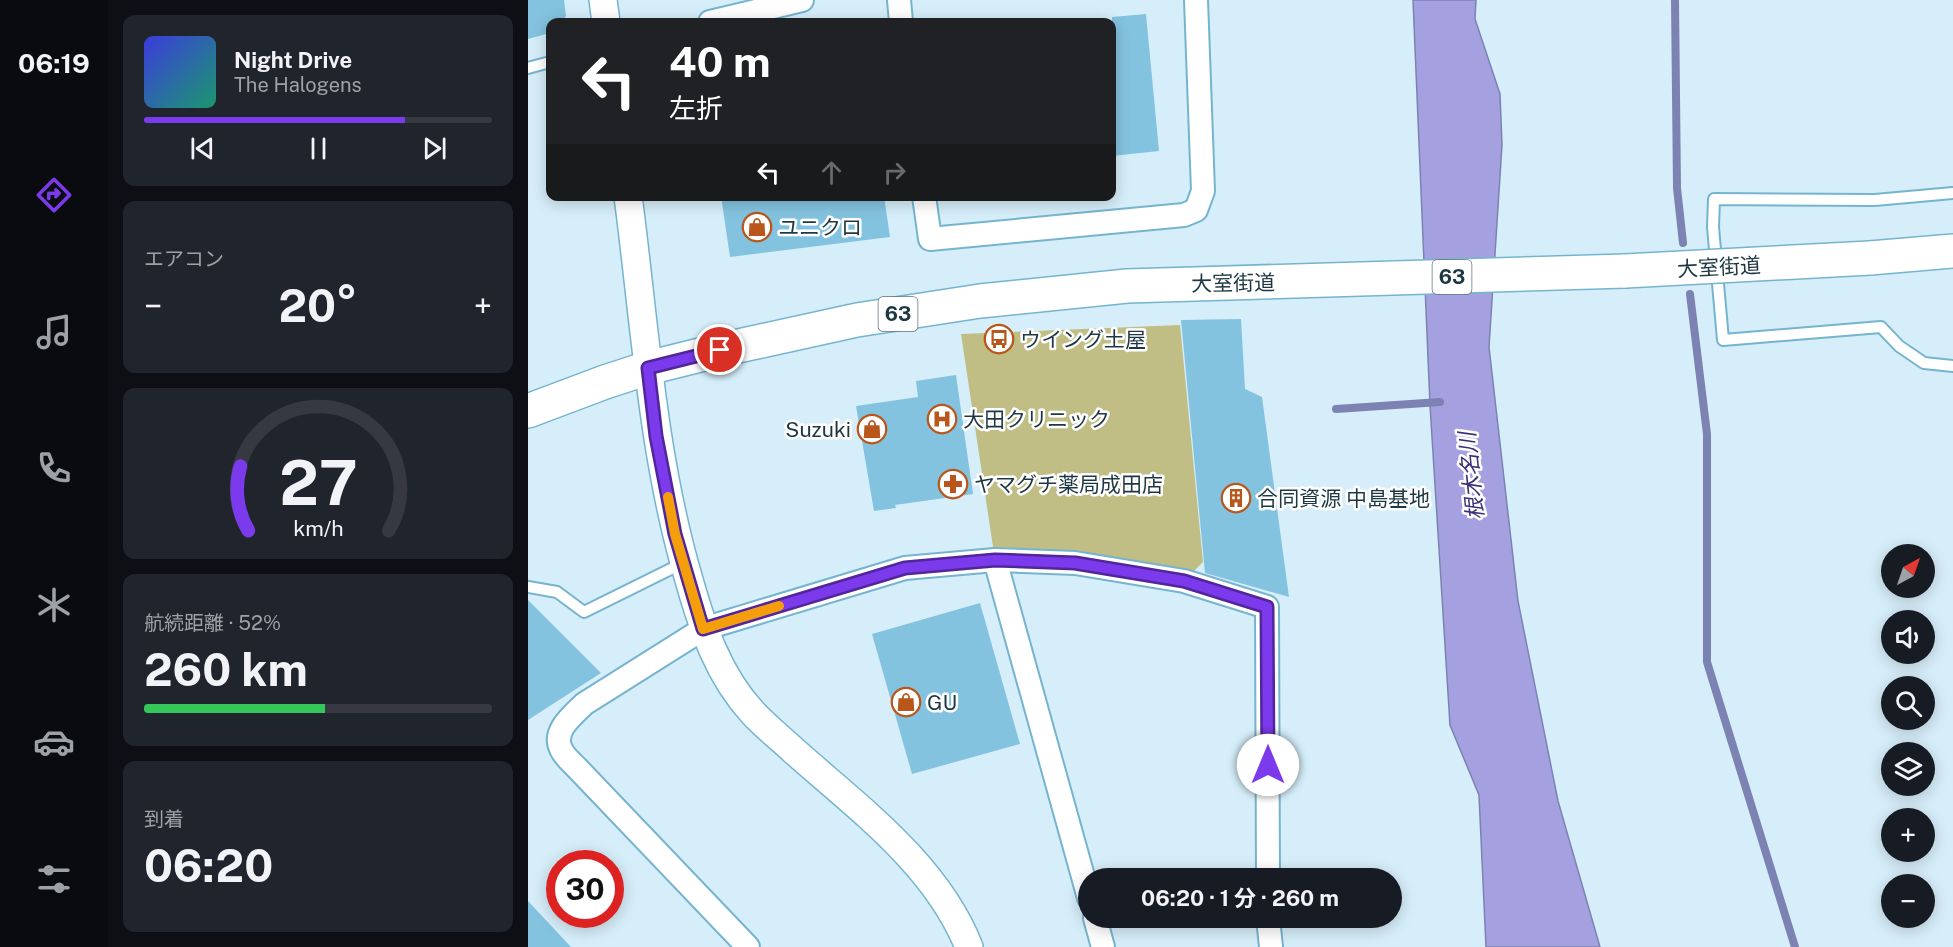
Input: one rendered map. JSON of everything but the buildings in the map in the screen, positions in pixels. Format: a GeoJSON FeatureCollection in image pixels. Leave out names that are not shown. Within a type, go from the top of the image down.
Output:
{"type":"FeatureCollection","features":[{"type":"Feature","properties":{"kind":"main road","name":"大室街道"},"geometry":{"type":"LineString","coordinates":[[528,411],[648,368],[857,320],[980,301],[1126,286],[1636,271],[1870,258],[1953,250]]}},
{"type":"Feature","properties":{"kind":"street"},"geometry":{"type":"LineString","coordinates":[[603,0],[605,18]]}},
{"type":"Feature","properties":{"kind":"street"},"geometry":{"type":"LineString","coordinates":[[727,18],[802,0]]}},
{"type":"Feature","properties":{"kind":"street"},"geometry":{"type":"LineString","coordinates":[[898,0],[901,18]]}},
{"type":"Feature","properties":{"kind":"street"},"geometry":{"type":"LineString","coordinates":[[925,201],[930,240],[1184,214],[1196,210],[1203,190],[1197,0]]}},
{"type":"Feature","properties":{"kind":"street"},"geometry":{"type":"LineString","coordinates":[[629,201],[656,436],[675,534],[703,629],[722,671],[753,713],[896,841],[933,884],[961,927],[969,947]]}},
{"type":"Feature","properties":{"kind":"street"},"geometry":{"type":"LineString","coordinates":[[995,560],[1081,868]]}},
{"type":"Feature","properties":{"kind":"street"},"geometry":{"type":"LineString","coordinates":[[748,947],[577,768],[560,748],[560,732],[568,719],[584,704],[703,629],[905,568],[995,560],[1075,563],[1184,581],[1267,607],[1268,868]]}},
{"type":"Feature","properties":{"kind":"street"},"geometry":{"type":"LineString","coordinates":[[1097,928],[1102,947]]}},
{"type":"Feature","properties":{"kind":"street"},"geometry":{"type":"LineString","coordinates":[[1269,928],[1271,947]]}},
{"type":"Feature","properties":{"kind":"lane"},"geometry":{"type":"LineString","coordinates":[[528,68],[546,64]]}},
{"type":"Feature","properties":{"kind":"lane"},"geometry":{"type":"LineString","coordinates":[[1953,193],[1875,200],[1714,199],[1713,227],[1723,340],[1881,327],[1899,346],[1924,363],[1953,366]]}},
{"type":"Feature","properties":{"kind":"lane"},"geometry":{"type":"LineString","coordinates":[[528,587],[557,592],[584,612],[684,563]]}},
{"type":"Feature","properties":{"kind":"shaded area"},"geometry":{"type":"Polygon","coordinates":[[[1180,325],[1203,562],[1184,581],[995,560],[961,334],[1180,325]]]}},
{"type":"Feature","properties":{"kind":"water","name":"根木名川"},"geometry":{"type":"Polygon","coordinates":[[[1413,0],[1476,0],[1475,19],[1500,94],[1502,145],[1489,347],[1518,601],[1558,801],[1600,947],[1486,947],[1479,795],[1450,725],[1430,405],[1413,0]]]}},
{"type":"Feature","properties":{"kind":"waterway"},"geometry":{"type":"LineString","coordinates":[[1675,0],[1677,188],[1683,243]]}},
{"type":"Feature","properties":{"kind":"waterway"},"geometry":{"type":"LineString","coordinates":[[1690,294],[1707,434],[1707,662],[1795,947]]}},
{"type":"Feature","properties":{"kind":"waterway"},"geometry":{"type":"LineString","coordinates":[[1336,409],[1440,402]]}},
{"type":"Feature","properties":{"kind":"slow traffic"},"geometry":{"type":"LineString","coordinates":[[668,497],[675,534],[703,629],[779,606]]}},
{"type":"Feature","properties":{"kind":"place","name":"ユニクロ"},"geometry":{"type":"Point","coordinates":[757,227]}},
{"type":"Feature","properties":{"kind":"place","name":"ウイング土屋"},"geometry":{"type":"Point","coordinates":[999,339]}},
{"type":"Feature","properties":{"kind":"place","name":"大田クリニック"},"geometry":{"type":"Point","coordinates":[942,419]}},
{"type":"Feature","properties":{"kind":"place","name":"Suzuki"},"geometry":{"type":"Point","coordinates":[872,429]}},
{"type":"Feature","properties":{"kind":"place","name":"ヤマグチ薬局成田店"},"geometry":{"type":"Point","coordinates":[953,484]}},
{"type":"Feature","properties":{"kind":"place","name":"合同資源 中島基地"},"geometry":{"type":"Point","coordinates":[1236,498]}},
{"type":"Feature","properties":{"kind":"place","name":"GU"},"geometry":{"type":"Point","coordinates":[906,702]}},
{"type":"Feature","properties":{"kind":"route"},"geometry":{"type":"LineString","coordinates":[[720,350],[648,368],[656,436],[675,534],[703,629],[905,568],[995,560],[1075,563],[1184,581],[1267,607],[1268,765]]}}]}
